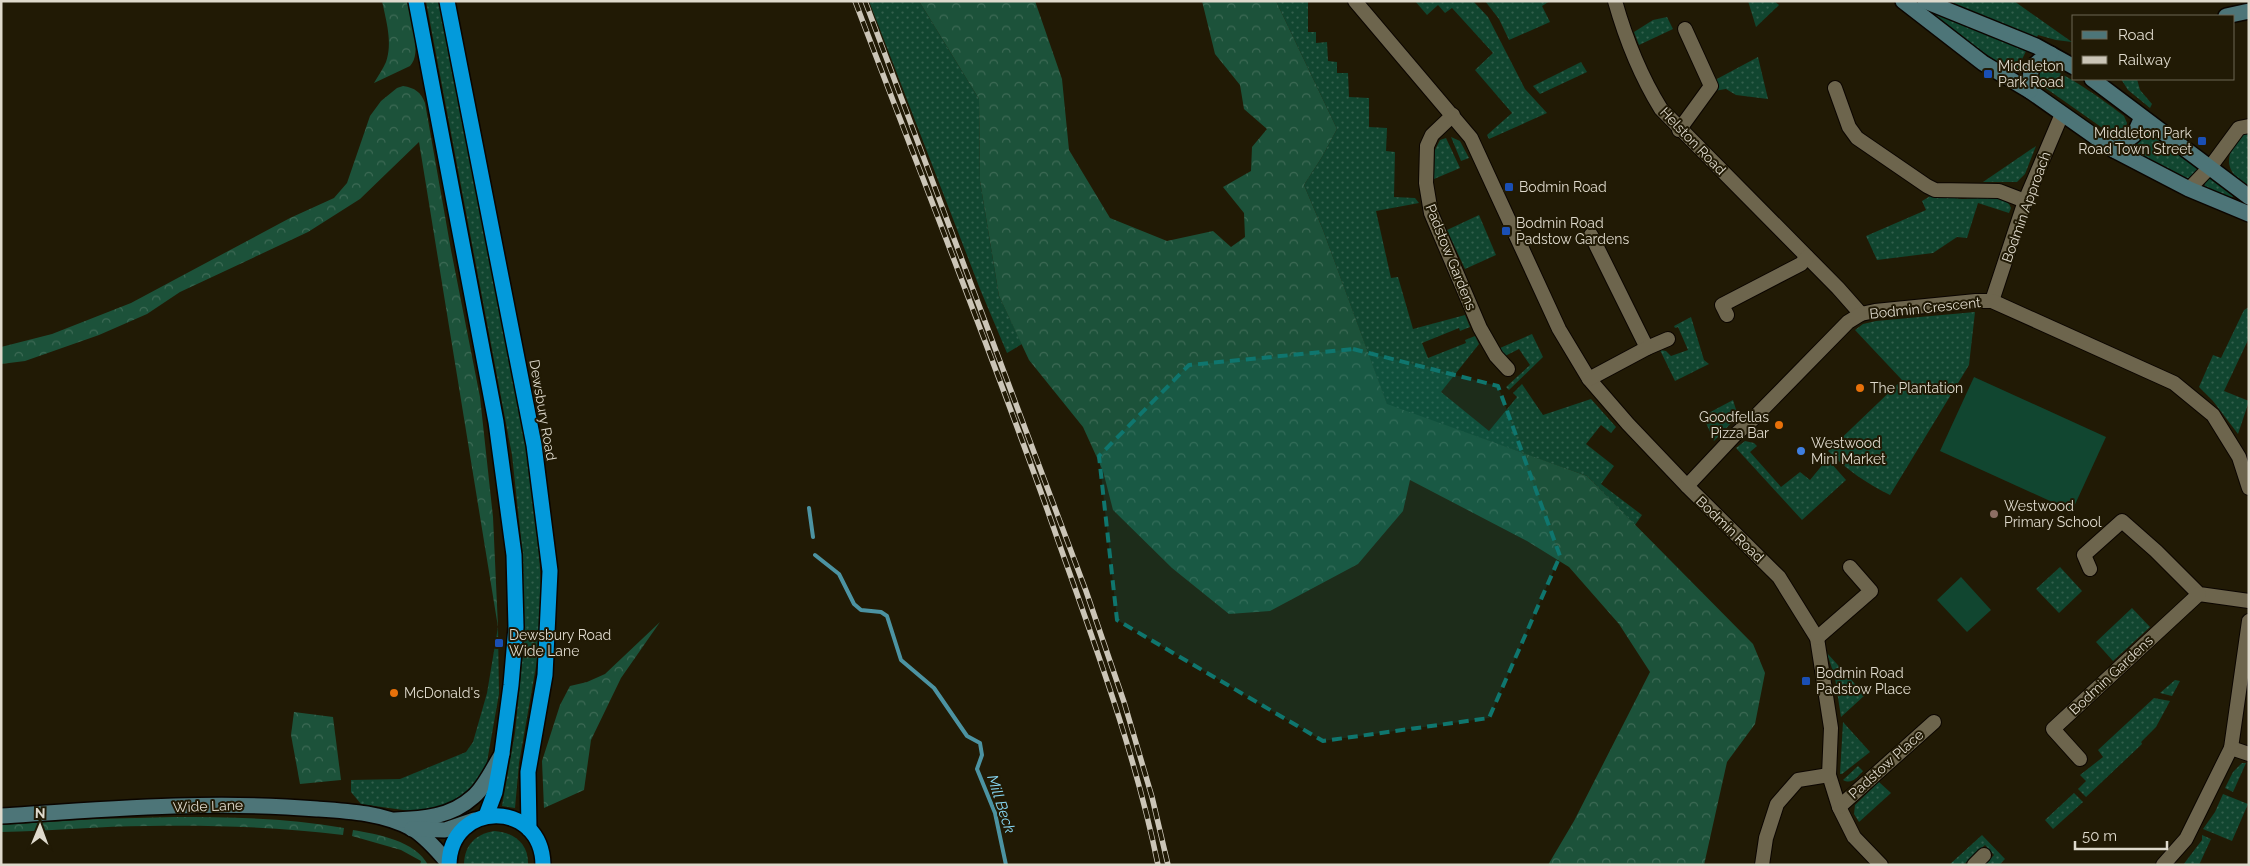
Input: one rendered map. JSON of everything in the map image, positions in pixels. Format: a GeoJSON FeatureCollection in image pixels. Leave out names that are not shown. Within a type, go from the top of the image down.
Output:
{"type":"FeatureCollection","features":[{"type":"Feature","properties":{"kind":"highway"},"geometry":{"type":"LineString","coordinates":[[416,1],[496,422],[514,555],[516,627],[502,753],[495,792],[480,818]]}},
{"type":"Feature","properties":{"kind":"highway","name":"Dewsbury Road"},"geometry":{"type":"LineString","coordinates":[[447,1],[534,445],[550,571],[545,675],[528,772],[529,829],[540,846],[543,865]]}},
{"type":"Feature","properties":{"kind":"highway"},"geometry":{"type":"LineString","coordinates":[[448,864],[450,850],[455,838],[464,828],[480,818],[502,815],[517,820],[529,829]]}},
{"type":"Feature","properties":{"kind":"street","name":"Bodmin Road"},"geometry":{"type":"LineString","coordinates":[[1355,1],[1471,138],[1558,328],[1589,379],[1628,424],[1687,486],[1779,577],[1817,638],[1831,728],[1829,775],[1839,806],[1854,837],[1881,865]]}},
{"type":"Feature","properties":{"kind":"street","name":"Helston Road"},"geometry":{"type":"LineString","coordinates":[[1615,1],[1625,38],[1648,89],[1661,109],[1679,130],[1807,257],[1861,314]]}},
{"type":"Feature","properties":{"kind":"street"},"geometry":{"type":"LineString","coordinates":[[1903,1],[1983,63],[2030,91],[2114,150],[2189,189],[2249,214]]}},
{"type":"Feature","properties":{"kind":"street"},"geometry":{"type":"LineString","coordinates":[[1925,1],[2051,54],[2072,66]]}},
{"type":"Feature","properties":{"kind":"street"},"geometry":{"type":"LineString","coordinates":[[2230,15],[2249,10]]}},
{"type":"Feature","properties":{"kind":"street"},"geometry":{"type":"LineString","coordinates":[[1679,130],[1711,86],[1685,29]]}},
{"type":"Feature","properties":{"kind":"street"},"geometry":{"type":"LineString","coordinates":[[2030,91],[2030,72],[2036,62],[2051,54]]}},
{"type":"Feature","properties":{"kind":"street"},"geometry":{"type":"LineString","coordinates":[[2096,80],[2142,117],[2211,166],[2249,197]]}},
{"type":"Feature","properties":{"kind":"street"},"geometry":{"type":"LineString","coordinates":[[1835,88],[1850,127],[1857,138],[1927,186],[1935,190],[1999,191],[2025,201]]}},
{"type":"Feature","properties":{"kind":"street","name":"Bodmin Approach"},"geometry":{"type":"LineString","coordinates":[[1992,301],[2025,201],[2062,114]]}},
{"type":"Feature","properties":{"kind":"street","name":"Padstow Gardens"},"geometry":{"type":"LineString","coordinates":[[1453,115],[1432,135],[1427,146],[1426,183],[1431,213],[1480,328],[1496,356],[1508,369]]}},
{"type":"Feature","properties":{"kind":"street"},"geometry":{"type":"LineString","coordinates":[[2114,150],[2134,135],[2142,117]]}},
{"type":"Feature","properties":{"kind":"street"},"geometry":{"type":"LineString","coordinates":[[2189,189],[2211,166],[2239,128],[2249,126]]}},
{"type":"Feature","properties":{"kind":"street"},"geometry":{"type":"LineString","coordinates":[[1591,235],[1647,348]]}},
{"type":"Feature","properties":{"kind":"street"},"geometry":{"type":"LineString","coordinates":[[1727,315],[1722,305],[1801,264],[1807,257]]}},
{"type":"Feature","properties":{"kind":"street","name":"Bodmin Crescent"},"geometry":{"type":"LineString","coordinates":[[1687,486],[1848,322],[1861,314],[1876,310],[1992,301],[2174,383],[2213,415],[2239,457],[2249,488]]}},
{"type":"Feature","properties":{"kind":"street"},"geometry":{"type":"LineString","coordinates":[[1589,379],[1668,339]]}},
{"type":"Feature","properties":{"kind":"street"},"geometry":{"type":"LineString","coordinates":[[2090,569],[2084,555],[2122,521],[2156,551],[2199,594],[2249,601]]}},
{"type":"Feature","properties":{"kind":"street"},"geometry":{"type":"LineString","coordinates":[[1817,638],[1872,591],[1850,567]]}},
{"type":"Feature","properties":{"kind":"street","name":"Bodmin Gardens"},"geometry":{"type":"LineString","coordinates":[[2080,759],[2053,729],[2199,594]]}},
{"type":"Feature","properties":{"kind":"street"},"geometry":{"type":"LineString","coordinates":[[2163,865],[2186,839],[2231,748],[2249,621]]}},
{"type":"Feature","properties":{"kind":"street","name":"Padstow Place"},"geometry":{"type":"LineString","coordinates":[[1839,806],[1934,722]]}},
{"type":"Feature","properties":{"kind":"street"},"geometry":{"type":"LineString","coordinates":[[2231,748],[2249,754]]}},
{"type":"Feature","properties":{"kind":"street"},"geometry":{"type":"LineString","coordinates":[[389,820],[437,817],[459,806],[474,797],[502,753]]}},
{"type":"Feature","properties":{"kind":"street"},"geometry":{"type":"LineString","coordinates":[[1762,865],[1766,838],[1777,804],[1798,780],[1829,775]]}},
{"type":"Feature","properties":{"kind":"street","name":"Wide Lane"},"geometry":{"type":"LineString","coordinates":[[1,816],[242,804],[344,811],[389,820],[412,829],[433,845],[448,864]]}},
{"type":"Feature","properties":{"kind":"street","name":"Wide Lane"},"geometry":{"type":"LineString","coordinates":[[412,829],[445,830],[480,818]]}},
{"type":"Feature","properties":{"kind":"highlighted area"},"geometry":{"type":"Polygon","coordinates":[[[1353,349],[1498,386],[1560,556],[1489,718],[1323,741],[1117,620],[1099,456],[1189,365],[1353,349]]]}},
{"type":"Feature","properties":{"kind":"green space"},"geometry":{"type":"Polygon","coordinates":[[[382,1],[407,1],[416,44],[414,60],[410,66],[374,83],[386,62],[389,47],[382,1]]]}},
{"type":"Feature","properties":{"kind":"green space"},"geometry":{"type":"Polygon","coordinates":[[[426,1],[443,1],[534,473],[541,585],[538,655],[519,763],[515,808],[502,806],[515,733],[523,653],[523,557],[512,455],[426,1]]]}},
{"type":"Feature","properties":{"kind":"green space"},"geometry":{"type":"Polygon","coordinates":[[[869,1],[919,1],[979,99],[980,181],[999,296],[1022,344],[1007,353],[980,289],[869,1]]]}},
{"type":"Feature","properties":{"kind":"green space"},"geometry":{"type":"Polygon","coordinates":[[[919,1],[1035,1],[1062,79],[1069,150],[1110,218],[1167,241],[1213,231],[1231,247],[1245,237],[1244,213],[1223,187],[1251,171],[1252,147],[1267,129],[1244,109],[1240,85],[1215,54],[1202,1],[1276,1],[1337,129],[1304,185],[1323,230],[1387,404],[1587,476],[1753,644],[1765,673],[1755,724],[1727,762],[1704,865],[1548,865],[1574,821],[1650,672],[1619,624],[1569,567],[1527,541],[1410,480],[1403,511],[1358,564],[1270,611],[1229,614],[1172,568],[1113,510],[1103,471],[1083,427],[1029,360],[999,296],[980,181],[979,99],[919,1]]]}},
{"type":"Feature","properties":{"kind":"green space"},"geometry":{"type":"Polygon","coordinates":[[[1276,1],[1308,1],[1308,32],[1316,32],[1316,43],[1327,42],[1328,61],[1337,62],[1337,73],[1348,73],[1349,97],[1369,98],[1369,127],[1387,128],[1386,151],[1395,152],[1394,197],[1415,198],[1419,203],[1376,211],[1391,278],[1398,277],[1413,329],[1465,315],[1470,327],[1460,331],[1459,328],[1422,343],[1428,358],[1466,343],[1465,340],[1475,336],[1479,344],[1441,392],[1489,431],[1517,397],[1513,393],[1522,384],[1543,415],[1591,399],[1616,427],[1611,433],[1601,425],[1586,444],[1614,466],[1601,484],[1642,515],[1635,525],[1587,476],[1387,405],[1323,230],[1304,185],[1337,129],[1276,1]]]}},
{"type":"Feature","properties":{"kind":"green space"},"geometry":{"type":"Polygon","coordinates":[[[1415,1],[1473,1],[1488,17],[1525,89],[1547,113],[1489,139],[1487,135],[1512,113],[1475,70],[1493,53],[1452,8],[1445,13],[1438,5],[1427,15],[1415,1]]]}},
{"type":"Feature","properties":{"kind":"green space"},"geometry":{"type":"Polygon","coordinates":[[[1485,1],[1550,1],[1542,6],[1550,22],[1509,40],[1499,19],[1485,1]]]}},
{"type":"Feature","properties":{"kind":"green space"},"geometry":{"type":"Polygon","coordinates":[[[1748,1],[1774,1],[1779,5],[1756,27],[1748,1]]]}},
{"type":"Feature","properties":{"kind":"green space"},"geometry":{"type":"Polygon","coordinates":[[[1947,1],[2014,1],[2072,42],[2038,35],[2036,39],[1947,1]]]}},
{"type":"Feature","properties":{"kind":"green space"},"geometry":{"type":"Polygon","coordinates":[[[1933,12],[2027,49],[2015,74],[1931,16],[1933,12]]]}},
{"type":"Feature","properties":{"kind":"green space"},"geometry":{"type":"Polygon","coordinates":[[[1667,17],[1673,29],[1639,45],[1634,32],[1653,20],[1667,17]]]}},
{"type":"Feature","properties":{"kind":"green space"},"geometry":{"type":"Polygon","coordinates":[[[1758,57],[1768,99],[1736,95],[1726,89],[1714,91],[1715,80],[1758,57]]]}},
{"type":"Feature","properties":{"kind":"green space"},"geometry":{"type":"Polygon","coordinates":[[[1581,62],[1587,72],[1540,94],[1533,86],[1581,62]]]}},
{"type":"Feature","properties":{"kind":"green space"},"geometry":{"type":"Polygon","coordinates":[[[2041,67],[2058,72],[2070,79],[2124,116],[2127,123],[2125,130],[2118,134],[2111,134],[2037,82],[2036,72],[2041,67]]]}},
{"type":"Feature","properties":{"kind":"green space"},"geometry":{"type":"Polygon","coordinates":[[[2122,80],[2137,80],[2140,90],[2152,104],[2150,108],[2128,90],[2122,80]]]}},
{"type":"Feature","properties":{"kind":"green space"},"geometry":{"type":"Polygon","coordinates":[[[403,86],[417,91],[425,103],[480,397],[493,517],[498,627],[419,142],[360,199],[308,232],[180,292],[147,314],[99,335],[25,361],[1,364],[1,347],[52,334],[131,303],[290,218],[334,198],[347,183],[370,116],[381,101],[397,88],[403,86]]]}},
{"type":"Feature","properties":{"kind":"green space"},"geometry":{"type":"Polygon","coordinates":[[[2146,128],[2198,166],[2197,173],[2190,178],[2184,178],[2131,153],[2131,148],[2139,141],[2146,128]]]}},
{"type":"Feature","properties":{"kind":"green space"},"geometry":{"type":"Polygon","coordinates":[[[2249,133],[2249,188],[2231,170],[2229,158],[2238,135],[2249,133]]]}},
{"type":"Feature","properties":{"kind":"green space"},"geometry":{"type":"Polygon","coordinates":[[[1451,137],[1460,141],[1469,158],[1461,161],[1451,137]]]}},
{"type":"Feature","properties":{"kind":"green space"},"geometry":{"type":"Polygon","coordinates":[[[1446,138],[1460,168],[1434,179],[1435,150],[1440,140],[1446,138]]]}},
{"type":"Feature","properties":{"kind":"green space"},"geometry":{"type":"Polygon","coordinates":[[[2036,146],[2025,174],[2017,182],[1983,182],[2036,146]]]}},
{"type":"Feature","properties":{"kind":"green space"},"geometry":{"type":"Polygon","coordinates":[[[2210,176],[2232,194],[2233,197],[2229,198],[2204,187],[2206,180],[2210,176]]]}},
{"type":"Feature","properties":{"kind":"green space"},"geometry":{"type":"Polygon","coordinates":[[[1932,195],[1962,199],[1999,197],[2009,204],[2011,208],[2009,213],[1978,203],[1967,238],[1957,237],[1933,253],[1877,260],[1866,236],[1926,210],[1922,201],[1932,195]]]}},
{"type":"Feature","properties":{"kind":"green space"},"geometry":{"type":"Polygon","coordinates":[[[1479,215],[1496,255],[1465,269],[1447,230],[1479,215]]]}},
{"type":"Feature","properties":{"kind":"green space"},"geometry":{"type":"Polygon","coordinates":[[[2249,307],[2249,338],[2224,391],[2249,401],[2238,434],[2213,401],[2199,387],[2213,355],[2221,358],[2244,310],[2249,307]]]}},
{"type":"Feature","properties":{"kind":"green space"},"geometry":{"type":"Polygon","coordinates":[[[1975,312],[1969,365],[1890,495],[1857,476],[1828,451],[1902,380],[1855,330],[1863,324],[1876,321],[1975,312]]]}},
{"type":"Feature","properties":{"kind":"green space"},"geometry":{"type":"Polygon","coordinates":[[[1691,317],[1704,360],[1709,364],[1675,381],[1660,350],[1666,351],[1671,356],[1688,350],[1678,327],[1675,328],[1674,326],[1691,317]]]}},
{"type":"Feature","properties":{"kind":"green space"},"geometry":{"type":"Polygon","coordinates":[[[1532,334],[1543,357],[1509,390],[1506,387],[1530,365],[1519,349],[1505,356],[1500,348],[1532,334]]]}},
{"type":"Feature","properties":{"kind":"green space"},"geometry":{"type":"Polygon","coordinates":[[[1974,377],[2106,437],[2072,511],[1940,451],[1974,377]]]}},
{"type":"Feature","properties":{"kind":"green space"},"geometry":{"type":"Polygon","coordinates":[[[1733,400],[1738,416],[1714,441],[1703,416],[1733,400]]]}},
{"type":"Feature","properties":{"kind":"green space"},"geometry":{"type":"Polygon","coordinates":[[[1745,441],[1754,443],[1757,446],[1750,452],[1781,487],[1800,472],[1810,480],[1824,463],[1819,457],[1823,454],[1846,480],[1802,520],[1736,448],[1745,441]]]}},
{"type":"Feature","properties":{"kind":"green space"},"geometry":{"type":"Polygon","coordinates":[[[2060,567],[2082,591],[2059,613],[2036,589],[2060,567]]]}},
{"type":"Feature","properties":{"kind":"green space"},"geometry":{"type":"Polygon","coordinates":[[[1961,577],[1991,610],[1967,632],[1937,600],[1961,577]]]}},
{"type":"Feature","properties":{"kind":"green space"},"geometry":{"type":"Polygon","coordinates":[[[2132,608],[2150,627],[2113,661],[2096,642],[2132,608]]]}},
{"type":"Feature","properties":{"kind":"green space"},"geometry":{"type":"Polygon","coordinates":[[[660,622],[621,678],[591,740],[584,790],[544,808],[542,761],[560,705],[570,686],[587,682],[605,674],[660,622]]]}},
{"type":"Feature","properties":{"kind":"green space"},"geometry":{"type":"Polygon","coordinates":[[[498,627],[499,694],[487,762],[481,777],[458,800],[440,809],[417,812],[361,804],[351,792],[351,780],[400,779],[466,752],[473,742],[487,693],[498,627]]]}},
{"type":"Feature","properties":{"kind":"green space"},"geometry":{"type":"Polygon","coordinates":[[[1827,653],[1865,695],[1841,717],[1835,678],[1827,653]]]}},
{"type":"Feature","properties":{"kind":"green space"},"geometry":{"type":"Polygon","coordinates":[[[2175,680],[2180,681],[2172,696],[2160,693],[2175,680]]]}},
{"type":"Feature","properties":{"kind":"green space"},"geometry":{"type":"Polygon","coordinates":[[[2154,698],[2170,701],[2156,727],[2141,742],[2142,744],[2086,797],[2078,789],[2086,781],[2080,775],[2103,757],[2098,750],[2154,698]]]}},
{"type":"Feature","properties":{"kind":"green space"},"geometry":{"type":"Polygon","coordinates":[[[294,712],[333,717],[341,780],[300,784],[291,735],[294,712]]]}},
{"type":"Feature","properties":{"kind":"green space"},"geometry":{"type":"Polygon","coordinates":[[[1843,722],[1870,752],[1840,774],[1843,722]]]}},
{"type":"Feature","properties":{"kind":"green space"},"geometry":{"type":"Polygon","coordinates":[[[2242,763],[2246,763],[2233,792],[2225,788],[2233,772],[2242,763]]]}},
{"type":"Feature","properties":{"kind":"green space"},"geometry":{"type":"Polygon","coordinates":[[[1858,766],[1863,771],[1856,778],[1849,782],[1843,780],[1858,766]]]}},
{"type":"Feature","properties":{"kind":"green space"},"geometry":{"type":"Polygon","coordinates":[[[1879,782],[1891,793],[1859,822],[1854,814],[1855,805],[1879,782]]]}},
{"type":"Feature","properties":{"kind":"green space"},"geometry":{"type":"Polygon","coordinates":[[[2074,793],[2083,802],[2053,829],[2045,820],[2074,793]]]}},
{"type":"Feature","properties":{"kind":"green space"},"geometry":{"type":"Polygon","coordinates":[[[2223,794],[2248,804],[2232,841],[2203,829],[2215,812],[2223,794]]]}},
{"type":"Feature","properties":{"kind":"green space"},"geometry":{"type":"Polygon","coordinates":[[[174,817],[259,819],[344,828],[343,835],[271,828],[198,826],[131,826],[1,832],[1,825],[97,819],[174,817]]]}},
{"type":"Feature","properties":{"kind":"green space"},"geometry":{"type":"Polygon","coordinates":[[[353,830],[405,844],[415,850],[428,865],[420,865],[421,861],[401,850],[352,836],[353,830]]]}},
{"type":"Feature","properties":{"kind":"green space"},"geometry":{"type":"Polygon","coordinates":[[[494,831],[508,834],[523,845],[528,858],[528,865],[464,865],[466,852],[472,842],[482,835],[494,831]]]}},
{"type":"Feature","properties":{"kind":"green space"},"geometry":{"type":"Polygon","coordinates":[[[1982,835],[2005,859],[1999,865],[1984,865],[1994,855],[1985,845],[1963,865],[1949,865],[1982,835]]]}},
{"type":"Feature","properties":{"kind":"green space"},"geometry":{"type":"Polygon","coordinates":[[[2202,835],[2211,839],[2199,865],[2183,865],[2202,840],[2202,835]]]}},
{"type":"Feature","properties":{"kind":"waterway","name":"Mill Beck"},"geometry":{"type":"LineString","coordinates":[[809,508],[813,537]]}},
{"type":"Feature","properties":{"kind":"waterway","name":"Mill Beck"},"geometry":{"type":"LineString","coordinates":[[815,555],[839,574],[854,604],[861,610],[881,612],[887,616],[901,660],[934,688],[967,736],[980,743],[982,755],[977,769],[995,813],[1006,865]]}},
{"type":"Feature","properties":{"kind":"railway"},"geometry":{"type":"LineString","coordinates":[[855,1],[1000,382],[1094,641],[1136,774],[1158,865]]}},
{"type":"Feature","properties":{"kind":"railway"},"geometry":{"type":"LineString","coordinates":[[865,1],[1086,591],[1124,702],[1152,797],[1168,865]]}},
{"type":"Feature","properties":{"kind":"place","name":"Middleton Park Road"},"geometry":{"type":"Point","coordinates":[1988,74]}},
{"type":"Feature","properties":{"kind":"place","name":"Middleton Park Road Town Street"},"geometry":{"type":"Point","coordinates":[2202,141]}},
{"type":"Feature","properties":{"kind":"place","name":"Bodmin Road"},"geometry":{"type":"Point","coordinates":[1509,187]}},
{"type":"Feature","properties":{"kind":"place","name":"Bodmin Road Padstow Gardens"},"geometry":{"type":"Point","coordinates":[1506,231]}},
{"type":"Feature","properties":{"kind":"place","name":"The Plantation"},"geometry":{"type":"Point","coordinates":[1860,388]}},
{"type":"Feature","properties":{"kind":"place","name":"Goodfellas Pizza Bar"},"geometry":{"type":"Point","coordinates":[1779,425]}},
{"type":"Feature","properties":{"kind":"place","name":"Westwood Mini Market"},"geometry":{"type":"Point","coordinates":[1801,451]}},
{"type":"Feature","properties":{"kind":"place","name":"Westwood Primary School"},"geometry":{"type":"Point","coordinates":[1994,514]}},
{"type":"Feature","properties":{"kind":"place","name":"Dewsbury Road Wide Lane"},"geometry":{"type":"Point","coordinates":[499,643]}},
{"type":"Feature","properties":{"kind":"place","name":"Bodmin Road Padstow Place"},"geometry":{"type":"Point","coordinates":[1806,681]}},
{"type":"Feature","properties":{"kind":"place","name":"McDonald's"},"geometry":{"type":"Point","coordinates":[394,693]}}]}
